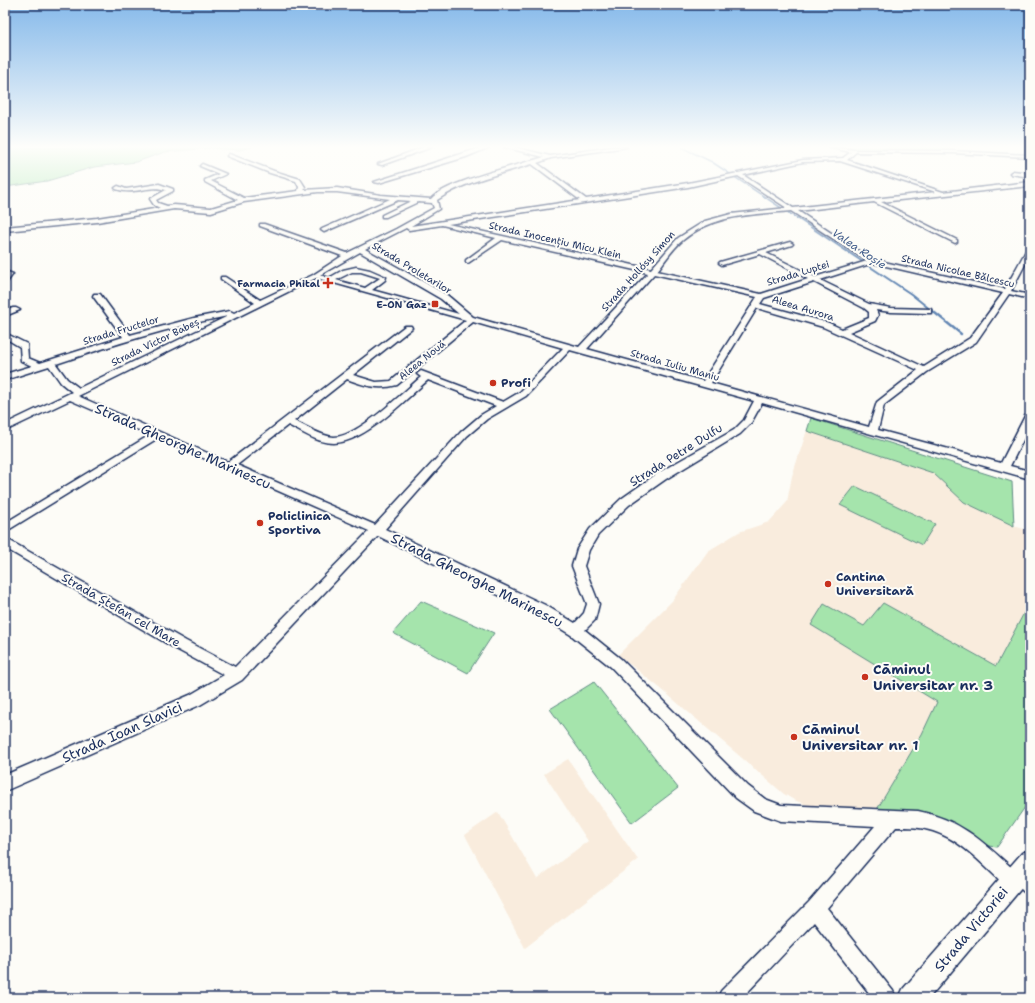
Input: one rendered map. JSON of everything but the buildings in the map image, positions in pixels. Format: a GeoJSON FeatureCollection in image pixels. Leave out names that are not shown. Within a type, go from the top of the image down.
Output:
{"type":"FeatureCollection","features":[{"type":"Feature","properties":{"kind":"street"},"geometry":{"type":"LineString","coordinates":[[163,194],[153,199],[156,204],[166,208]]}},
{"type":"Feature","properties":{"kind":"street"},"geometry":{"type":"LineString","coordinates":[[231,194],[243,200]]}},
{"type":"Feature","properties":{"kind":"street"},"geometry":{"type":"LineString","coordinates":[[5,229],[93,221],[166,208],[184,207],[207,210],[243,200],[283,194]]}},
{"type":"Feature","properties":{"kind":"street"},"geometry":{"type":"LineString","coordinates":[[362,194],[397,199],[419,200],[433,200],[441,194]]}},
{"type":"Feature","properties":{"kind":"street"},"geometry":{"type":"LineString","coordinates":[[575,194],[584,201]]}},
{"type":"Feature","properties":{"kind":"street"},"geometry":{"type":"LineString","coordinates":[[402,229],[631,194]]}},
{"type":"Feature","properties":{"kind":"street","name":"Strada Nicolae Bălcescu"},"geometry":{"type":"LineString","coordinates":[[763,194],[873,261],[1030,297]]}},
{"type":"Feature","properties":{"kind":"street","name":"Strada Hollósy Simon"},"geometry":{"type":"LineString","coordinates":[[581,350],[680,239],[707,222],[721,218],[937,194]]}},
{"type":"Feature","properties":{"kind":"street"},"geometry":{"type":"LineString","coordinates":[[324,230],[397,199]]}},
{"type":"Feature","properties":{"kind":"street"},"geometry":{"type":"LineString","coordinates":[[384,216],[419,200]]}},
{"type":"Feature","properties":{"kind":"street"},"geometry":{"type":"LineString","coordinates":[[402,229],[436,208],[433,200]]}},
{"type":"Feature","properties":{"kind":"street"},"geometry":{"type":"LineString","coordinates":[[875,201],[956,241]]}},
{"type":"Feature","properties":{"kind":"street","name":"Strada Inocențiu Micu Klein"},"geometry":{"type":"LineString","coordinates":[[439,223],[761,296]]}},
{"type":"Feature","properties":{"kind":"street"},"geometry":{"type":"LineString","coordinates":[[262,225],[346,255]]}},
{"type":"Feature","properties":{"kind":"street","name":"Strada Victor Babeș"},"geometry":{"type":"LineString","coordinates":[[5,428],[315,276],[346,255],[402,229]]}},
{"type":"Feature","properties":{"kind":"street"},"geometry":{"type":"LineString","coordinates":[[468,261],[500,238]]}},
{"type":"Feature","properties":{"kind":"street"},"geometry":{"type":"LineString","coordinates":[[722,263],[790,244]]}},
{"type":"Feature","properties":{"kind":"street","name":"Strada Proletarilor"},"geometry":{"type":"LineString","coordinates":[[360,249],[444,297],[472,320]]}},
{"type":"Feature","properties":{"kind":"street"},"geometry":{"type":"LineString","coordinates":[[873,432],[880,404],[924,370],[970,343],[1007,292],[1030,249]]}},
{"type":"Feature","properties":{"kind":"street"},"geometry":{"type":"LineString","coordinates":[[760,252],[867,306],[891,310],[928,311]]}},
{"type":"Feature","properties":{"kind":"street","name":"Strada Luptei"},"geometry":{"type":"LineString","coordinates":[[705,385],[761,296],[873,261]]}},
{"type":"Feature","properties":{"kind":"street"},"geometry":{"type":"LineString","coordinates":[[330,280],[345,270],[352,269],[383,277],[383,279],[366,290]]}},
{"type":"Feature","properties":{"kind":"street"},"geometry":{"type":"LineString","coordinates":[[5,273],[10,274],[5,281]]}},
{"type":"Feature","properties":{"kind":"street","name":"Strada Iuliu Maniu"},"geometry":{"type":"LineString","coordinates":[[315,276],[1030,475]]}},
{"type":"Feature","properties":{"kind":"street"},"geometry":{"type":"LineString","coordinates":[[223,278],[260,303]]}},
{"type":"Feature","properties":{"kind":"street"},"geometry":{"type":"LineString","coordinates":[[98,296],[128,338]]}},
{"type":"Feature","properties":{"kind":"street","name":"Aleea Aurora"},"geometry":{"type":"LineString","coordinates":[[756,305],[813,320],[843,332],[924,370]]}},
{"type":"Feature","properties":{"kind":"street","name":"Aleea Aurora"},"geometry":{"type":"LineString","coordinates":[[843,332],[872,319],[874,315],[873,311],[867,306]]}},
{"type":"Feature","properties":{"kind":"street"},"geometry":{"type":"LineString","coordinates":[[5,314],[16,310]]}},
{"type":"Feature","properties":{"kind":"street","name":"Strada Fructelor"},"geometry":{"type":"LineString","coordinates":[[5,376],[128,338],[194,320],[244,310]]}},
{"type":"Feature","properties":{"kind":"street","name":"Aleea Nouă"},"geometry":{"type":"LineString","coordinates":[[347,376],[372,385],[380,386],[394,383],[411,371],[472,320]]}},
{"type":"Feature","properties":{"kind":"street"},"geometry":{"type":"LineString","coordinates":[[229,466],[408,328]]}},
{"type":"Feature","properties":{"kind":"street"},"geometry":{"type":"LineString","coordinates":[[5,335],[24,346],[24,359],[40,366]]}},
{"type":"Feature","properties":{"kind":"street"},"geometry":{"type":"LineString","coordinates":[[377,530],[456,443],[484,417],[523,394],[568,346]]}},
{"type":"Feature","properties":{"kind":"street","name":"Strada Gheorghe Marinescu"},"geometry":{"type":"LineString","coordinates":[[51,363],[74,394],[229,466],[377,530],[540,609],[576,631],[616,662],[742,792],[760,805],[781,813],[918,819],[936,823],[956,833],[993,861],[1022,875]]}},
{"type":"Feature","properties":{"kind":"street"},"geometry":{"type":"LineString","coordinates":[[411,371],[505,406]]}},
{"type":"Feature","properties":{"kind":"street","name":"Aleea Nouă"},"geometry":{"type":"LineString","coordinates":[[287,422],[323,437],[334,440],[344,440],[364,429],[427,376]]}},
{"type":"Feature","properties":{"kind":"street","name":"Strada Petre Dulfu"},"geometry":{"type":"LineString","coordinates":[[576,631],[590,616],[593,604],[578,566],[583,549],[594,532],[625,502],[662,476],[737,432],[748,421],[759,400]]}},
{"type":"Feature","properties":{"kind":"street"},"geometry":{"type":"LineString","coordinates":[[1004,468],[1030,416]]}},
{"type":"Feature","properties":{"kind":"street"},"geometry":{"type":"LineString","coordinates":[[5,528],[158,434]]}},
{"type":"Feature","properties":{"kind":"street","name":"Strada Ioan Slavici"},"geometry":{"type":"LineString","coordinates":[[5,783],[195,700],[210,693],[237,675],[377,530]]}},
{"type":"Feature","properties":{"kind":"street","name":"Strada Ștefan cel Mare"},"geometry":{"type":"LineString","coordinates":[[5,542],[181,645],[237,675]]}},
{"type":"Feature","properties":{"kind":"street"},"geometry":{"type":"LineString","coordinates":[[728,998],[815,908],[893,818]]}},
{"type":"Feature","properties":{"kind":"street","name":"Strada Victoriei"},"geometry":{"type":"LineString","coordinates":[[912,998],[1022,875]]}},
{"type":"Feature","properties":{"kind":"street"},"geometry":{"type":"LineString","coordinates":[[815,908],[886,998]]}},
{"type":"Feature","properties":{"kind":"shaded area"},"geometry":{"type":"Polygon","coordinates":[[[811,418],[1012,482],[1014,526],[1030,531],[1030,800],[997,847],[988,846],[968,836],[812,807],[794,800],[784,794],[660,688],[618,655],[672,601],[708,551],[739,532],[769,522],[787,502],[792,476],[811,418]]]}},
{"type":"Feature","properties":{"kind":"shaded area"},"geometry":{"type":"Polygon","coordinates":[[[568,759],[638,860],[525,948],[465,835],[498,812],[537,879],[588,841],[544,774],[568,759]]]}},
{"type":"Feature","properties":{"kind":"green space"},"geometry":{"type":"Polygon","coordinates":[[[811,418],[1012,482],[1014,526],[964,502],[933,473],[807,431],[811,418]]]}},
{"type":"Feature","properties":{"kind":"green space"},"geometry":{"type":"Polygon","coordinates":[[[855,486],[935,524],[922,545],[840,505],[855,486]]]}},
{"type":"Feature","properties":{"kind":"green space"},"geometry":{"type":"Polygon","coordinates":[[[421,601],[494,633],[468,673],[393,633],[421,601]]]}},
{"type":"Feature","properties":{"kind":"green space"},"geometry":{"type":"Polygon","coordinates":[[[883,603],[996,666],[1025,611],[1030,614],[1030,800],[997,847],[988,846],[968,836],[876,811],[922,734],[937,702],[811,625],[824,604],[864,626],[883,603]]]}},
{"type":"Feature","properties":{"kind":"green space"},"geometry":{"type":"Polygon","coordinates":[[[594,682],[678,788],[632,823],[550,709],[594,682]]]}},
{"type":"Feature","properties":{"kind":"waterway","name":"Valea Roșie"},"geometry":{"type":"LineString","coordinates":[[760,194],[798,219]]}},
{"type":"Feature","properties":{"kind":"waterway","name":"Valea Roșie"},"geometry":{"type":"LineString","coordinates":[[797,218],[911,294],[931,310]]}},
{"type":"Feature","properties":{"kind":"waterway","name":"Valea Roșie"},"geometry":{"type":"LineString","coordinates":[[930,309],[961,334]]}},
{"type":"Feature","properties":{"kind":"place","name":"Farmacia Phital"},"geometry":{"type":"Point","coordinates":[328,283]}},
{"type":"Feature","properties":{"kind":"place","name":"E-ON Gaz"},"geometry":{"type":"Point","coordinates":[435,304]}},
{"type":"Feature","properties":{"kind":"place","name":"Profi"},"geometry":{"type":"Point","coordinates":[493,383]}},
{"type":"Feature","properties":{"kind":"place","name":"Policlinica Sportiva"},"geometry":{"type":"Point","coordinates":[260,523]}},
{"type":"Feature","properties":{"kind":"place","name":"Cantina Universitară"},"geometry":{"type":"Point","coordinates":[828,584]}},
{"type":"Feature","properties":{"kind":"place","name":"Căminul Universitar nr. 3"},"geometry":{"type":"Point","coordinates":[865,677]}},
{"type":"Feature","properties":{"kind":"place","name":"Căminul Universitar nr. 1"},"geometry":{"type":"Point","coordinates":[794,737]}}]}
